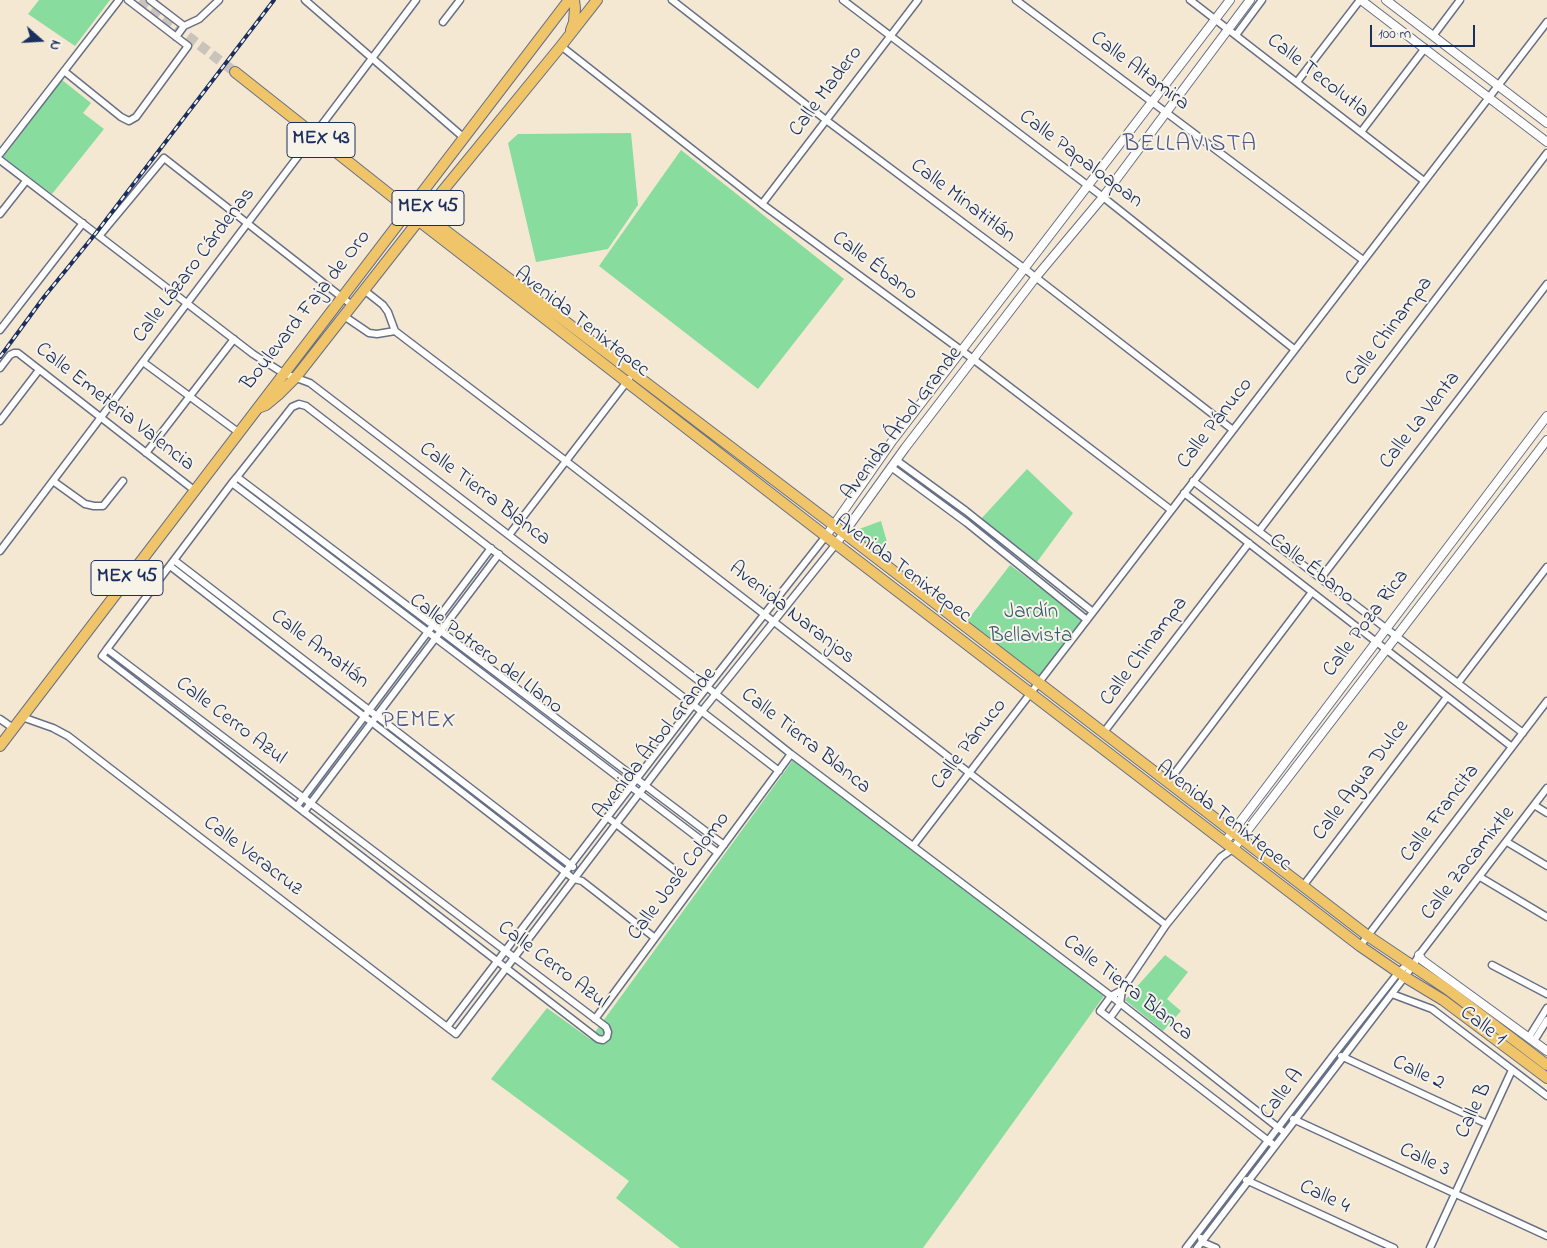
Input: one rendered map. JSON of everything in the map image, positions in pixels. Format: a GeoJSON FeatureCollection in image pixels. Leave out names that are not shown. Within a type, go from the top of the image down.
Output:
{"type":"FeatureCollection","features":[{"type":"Feature","properties":{"kind":"main road","name":"Boulevard Faja de Oro"},"geometry":{"type":"LineString","coordinates":[[255,410],[568,0]]}},
{"type":"Feature","properties":{"kind":"main road"},"geometry":{"type":"LineString","coordinates":[[561,46],[574,22],[574,0]]}},
{"type":"Feature","properties":{"kind":"main road","name":"Boulevard Faja de Oro"},"geometry":{"type":"LineString","coordinates":[[255,410],[266,404],[296,377],[421,218],[597,0]]}},
{"type":"Feature","properties":{"kind":"main road","name":"MEX 43"},"geometry":{"type":"LineString","coordinates":[[235,72],[314,135],[410,207]]}},
{"type":"Feature","properties":{"kind":"main road","name":"Avenida Tenixtepec"},"geometry":{"type":"LineString","coordinates":[[410,207],[421,218],[532,302],[634,374],[834,525],[1368,936],[1414,961],[1447,989],[1547,1065]]}},
{"type":"Feature","properties":{"kind":"main road","name":"Avenida Tenixtepec"},"geometry":{"type":"LineString","coordinates":[[532,302],[627,382],[1360,946],[1401,975],[1443,1000],[1547,1078]]}},
{"type":"Feature","properties":{"kind":"main road","name":"MEX 45"},"geometry":{"type":"LineString","coordinates":[[0,746],[255,410]]}},
{"type":"Feature","properties":{"kind":"main road"},"geometry":{"type":"LineString","coordinates":[[729,461],[736,451]]}},
{"type":"Feature","properties":{"kind":"street"},"geometry":{"type":"LineString","coordinates":[[0,154],[119,0]]}},
{"type":"Feature","properties":{"kind":"street"},"geometry":{"type":"LineString","coordinates":[[64,71],[121,117],[129,121],[136,116],[188,46],[128,0]]}},
{"type":"Feature","properties":{"kind":"street"},"geometry":{"type":"LineString","coordinates":[[150,0],[184,26]]}},
{"type":"Feature","properties":{"kind":"street"},"geometry":{"type":"LineString","coordinates":[[176,37],[184,26],[199,19],[219,0]]}},
{"type":"Feature","properties":{"kind":"street"},"geometry":{"type":"LineString","coordinates":[[305,0],[463,137]]}},
{"type":"Feature","properties":{"kind":"street","name":"Calle Lázaro Cárdenas"},"geometry":{"type":"LineString","coordinates":[[0,551],[416,0]]}},
{"type":"Feature","properties":{"kind":"street"},"geometry":{"type":"LineString","coordinates":[[443,22],[460,0]]}},
{"type":"Feature","properties":{"kind":"street","name":"Calle Minatitlán"},"geometry":{"type":"LineString","coordinates":[[672,0],[826,120],[1036,277],[1232,430]]}},
{"type":"Feature","properties":{"kind":"street","name":"Calle Papaloapan"},"geometry":{"type":"LineString","coordinates":[[844,0],[1103,197],[1294,349]]}},
{"type":"Feature","properties":{"kind":"street","name":"Calle Madero"},"geometry":{"type":"LineString","coordinates":[[762,204],[918,0]]}},
{"type":"Feature","properties":{"kind":"street","name":"Calle Altamira"},"geometry":{"type":"LineString","coordinates":[[1016,0],[1363,260]]}},
{"type":"Feature","properties":{"kind":"street","name":"Calle Tecolutla"},"geometry":{"type":"LineString","coordinates":[[1190,0],[1424,180]]}},
{"type":"Feature","properties":{"kind":"street","name":"Avenida Árbol Grande"},"geometry":{"type":"LineString","coordinates":[[447,1027],[707,686],[826,536],[892,440],[1230,0]]}},
{"type":"Feature","properties":{"kind":"street","name":"Avenida Árbol Grande"},"geometry":{"type":"LineString","coordinates":[[456,1034],[702,711],[836,544],[894,463],[1036,277],[1103,197],[1250,0]]}},
{"type":"Feature","properties":{"kind":"street"},"geometry":{"type":"LineString","coordinates":[[1236,35],[1262,0]]}},
{"type":"Feature","properties":{"kind":"street"},"geometry":{"type":"LineString","coordinates":[[1297,82],[1361,0],[1547,142]]}},
{"type":"Feature","properties":{"kind":"street"},"geometry":{"type":"LineString","coordinates":[[1386,0],[1547,123]]}},
{"type":"Feature","properties":{"kind":"street"},"geometry":{"type":"LineString","coordinates":[[1433,36],[1460,0]]}},
{"type":"Feature","properties":{"kind":"street","name":"Calle Pánuco"},"geometry":{"type":"LineString","coordinates":[[913,846],[1547,22]]}},
{"type":"Feature","properties":{"kind":"street","name":"Calle Ébano"},"geometry":{"type":"LineString","coordinates":[[561,46],[762,204],[961,351],[1171,510]]}},
{"type":"Feature","properties":{"kind":"street"},"geometry":{"type":"LineString","coordinates":[[1361,132],[1425,48]]}},
{"type":"Feature","properties":{"kind":"street","name":"Calle Chinampa"},"geometry":{"type":"LineString","coordinates":[[1259,531],[1547,153]]}},
{"type":"Feature","properties":{"kind":"street"},"geometry":{"type":"LineString","coordinates":[[100,236],[164,158],[353,306]]}},
{"type":"Feature","properties":{"kind":"street","name":"Calle Tierra Blanca"},"geometry":{"type":"LineString","coordinates":[[0,160],[253,354],[283,373],[310,383],[707,686],[792,754],[1111,996],[1285,1133]]}},
{"type":"Feature","properties":{"kind":"street"},"geometry":{"type":"LineString","coordinates":[[0,214],[26,181]]}},
{"type":"Feature","properties":{"kind":"street"},"geometry":{"type":"LineString","coordinates":[[0,330],[83,223]]}},
{"type":"Feature","properties":{"kind":"street","name":"Calle La Venta"},"geometry":{"type":"LineString","coordinates":[[1321,578],[1547,284]]}},
{"type":"Feature","properties":{"kind":"street","name":"Avenida Naranjos"},"geometry":{"type":"LineString","coordinates":[[364,290],[383,305],[388,312],[395,331],[1166,925]]}},
{"type":"Feature","properties":{"kind":"street"},"geometry":{"type":"LineString","coordinates":[[344,316],[368,333],[377,334],[395,331]]}},
{"type":"Feature","properties":{"kind":"street"},"geometry":{"type":"LineString","coordinates":[[146,453],[234,339]]}},
{"type":"Feature","properties":{"kind":"street","name":"Calle Emeteria Valencia"},"geometry":{"type":"LineString","coordinates":[[0,368],[10,355],[18,353],[194,490]]}},
{"type":"Feature","properties":{"kind":"street"},"geometry":{"type":"LineString","coordinates":[[143,362],[238,432]]}},
{"type":"Feature","properties":{"kind":"street"},"geometry":{"type":"LineString","coordinates":[[0,421],[39,370]]}},
{"type":"Feature","properties":{"kind":"street"},"geometry":{"type":"LineString","coordinates":[[509,534],[634,374]]}},
{"type":"Feature","properties":{"kind":"street"},"geometry":{"type":"LineString","coordinates":[[107,649],[232,483],[292,407],[299,404],[306,406],[779,771]]}},
{"type":"Feature","properties":{"kind":"street","name":"Calle Poza Rica"},"geometry":{"type":"LineString","coordinates":[[1221,857],[1230,845],[1232,831],[1547,417]]}},
{"type":"Feature","properties":{"kind":"street","name":"Calle Poza Rica"},"geometry":{"type":"LineString","coordinates":[[1120,1004],[1122,990],[1166,925],[1230,845],[1242,838],[1547,440]]}},
{"type":"Feature","properties":{"kind":"street"},"geometry":{"type":"LineString","coordinates":[[1528,442],[1532,448],[1539,451]]}},
{"type":"Feature","properties":{"kind":"street"},"geometry":{"type":"LineString","coordinates":[[894,463],[966,511],[1092,612]]}},
{"type":"Feature","properties":{"kind":"street"},"geometry":{"type":"LineString","coordinates":[[894,463],[1087,620]]}},
{"type":"Feature","properties":{"kind":"street","name":"Calle Potrero del Llano"},"geometry":{"type":"LineString","coordinates":[[238,477],[724,845]]}},
{"type":"Feature","properties":{"kind":"street"},"geometry":{"type":"LineString","coordinates":[[53,481],[85,504],[94,506],[103,506],[123,481]]}},
{"type":"Feature","properties":{"kind":"street","name":"Calle Ébano"},"geometry":{"type":"LineString","coordinates":[[1193,481],[1523,733]]}},
{"type":"Feature","properties":{"kind":"street","name":"Calle Potrero del Llano"},"geometry":{"type":"LineString","coordinates":[[232,483],[718,853]]}},
{"type":"Feature","properties":{"kind":"street","name":"Calle Ébano"},"geometry":{"type":"LineString","coordinates":[[1184,493],[1512,747]]}},
{"type":"Feature","properties":{"kind":"street","name":"Calle Chinampa"},"geometry":{"type":"LineString","coordinates":[[1104,732],[1249,543]]}},
{"type":"Feature","properties":{"kind":"street"},"geometry":{"type":"LineString","coordinates":[[297,806],[491,548]]}},
{"type":"Feature","properties":{"kind":"street"},"geometry":{"type":"LineString","coordinates":[[304,812],[499,554]]}},
{"type":"Feature","properties":{"kind":"street","name":"Calle Amatlán"},"geometry":{"type":"LineString","coordinates":[[172,563],[377,715],[571,865],[579,872],[582,880]]}},
{"type":"Feature","properties":{"kind":"street","name":"Calle Amatlán"},"geometry":{"type":"LineString","coordinates":[[172,563],[574,879]]}},
{"type":"Feature","properties":{"kind":"street"},"geometry":{"type":"LineString","coordinates":[[1458,683],[1547,567]]}},
{"type":"Feature","properties":{"kind":"street"},"geometry":{"type":"LineString","coordinates":[[1168,782],[1312,592]]}},
{"type":"Feature","properties":{"kind":"street","name":"Calle Cerro Azul"},"geometry":{"type":"LineString","coordinates":[[107,649],[606,1027],[607,1037],[603,1040],[598,1039],[102,656],[107,649]]}},
{"type":"Feature","properties":{"kind":"street","name":"Calle Agua Dulce"},"geometry":{"type":"LineString","coordinates":[[1303,886],[1447,697]]}},
{"type":"Feature","properties":{"kind":"street","name":"Calle Francita"},"geometry":{"type":"LineString","coordinates":[[1360,946],[1547,701]]}},
{"type":"Feature","properties":{"kind":"street","name":"Calle Veracruz"},"geometry":{"type":"LineString","coordinates":[[22,717],[68,736],[456,1034]]}},
{"type":"Feature","properties":{"kind":"street"},"geometry":{"type":"LineString","coordinates":[[0,719],[13,728]]}},
{"type":"Feature","properties":{"kind":"street"},"geometry":{"type":"LineString","coordinates":[[201,732],[206,725]]}},
{"type":"Feature","properties":{"kind":"street","name":"Calle José Colomo"},"geometry":{"type":"LineString","coordinates":[[595,1019],[792,754]]}},
{"type":"Feature","properties":{"kind":"street","name":"Calle Zacamixtle"},"geometry":{"type":"LineString","coordinates":[[1414,961],[1547,788]]}},
{"type":"Feature","properties":{"kind":"street"},"geometry":{"type":"LineString","coordinates":[[1534,805],[1547,813]]}},
{"type":"Feature","properties":{"kind":"street"},"geometry":{"type":"LineString","coordinates":[[677,822],[683,814]]}},
{"type":"Feature","properties":{"kind":"street"},"geometry":{"type":"LineString","coordinates":[[607,817],[679,873]]}},
{"type":"Feature","properties":{"kind":"street"},"geometry":{"type":"LineString","coordinates":[[1507,842],[1547,866]]}},
{"type":"Feature","properties":{"kind":"street"},"geometry":{"type":"LineString","coordinates":[[398,885],[405,875]]}},
{"type":"Feature","properties":{"kind":"street"},"geometry":{"type":"LineString","coordinates":[[1480,877],[1547,917]]}},
{"type":"Feature","properties":{"kind":"street"},"geometry":{"type":"LineString","coordinates":[[574,879],[582,880],[655,938]]}},
{"type":"Feature","properties":{"kind":"street"},"geometry":{"type":"LineString","coordinates":[[1414,961],[1422,960],[1547,1051]]}},
{"type":"Feature","properties":{"kind":"street","name":"Calle A"},"geometry":{"type":"LineString","coordinates":[[1186,1248],[1335,1053],[1414,961]]}},
{"type":"Feature","properties":{"kind":"street"},"geometry":{"type":"LineString","coordinates":[[1492,965],[1547,994]]}},
{"type":"Feature","properties":{"kind":"street"},"geometry":{"type":"LineString","coordinates":[[529,986],[537,975]]}},
{"type":"Feature","properties":{"kind":"street","name":"Calle A"},"geometry":{"type":"LineString","coordinates":[[1197,1248],[1392,994],[1401,975]]}},
{"type":"Feature","properties":{"kind":"street"},"geometry":{"type":"LineString","coordinates":[[542,996],[551,986]]}},
{"type":"Feature","properties":{"kind":"street","name":"Calle Poza Rica"},"geometry":{"type":"LineString","coordinates":[[1111,996],[1122,990]]}},
{"type":"Feature","properties":{"kind":"street","name":"Calle 1"},"geometry":{"type":"LineString","coordinates":[[1392,994],[1432,1009],[1547,1096]]}},
{"type":"Feature","properties":{"kind":"street","name":"Calle Tierra Blanca"},"geometry":{"type":"LineString","coordinates":[[1111,996],[1100,1011],[1276,1146]]}},
{"type":"Feature","properties":{"kind":"street"},"geometry":{"type":"LineString","coordinates":[[1110,1018],[1120,1004]]}},
{"type":"Feature","properties":{"kind":"street"},"geometry":{"type":"LineString","coordinates":[[1532,1039],[1547,1008]]}},
{"type":"Feature","properties":{"kind":"street"},"geometry":{"type":"LineString","coordinates":[[1532,1039],[1547,1020]]}},
{"type":"Feature","properties":{"kind":"street","name":"Calle 2"},"geometry":{"type":"LineString","coordinates":[[1335,1053],[1487,1124]]}},
{"type":"Feature","properties":{"kind":"street","name":"Calle B"},"geometry":{"type":"LineString","coordinates":[[1430,1248],[1512,1070]]}},
{"type":"Feature","properties":{"kind":"street","name":"Calle 3"},"geometry":{"type":"LineString","coordinates":[[1287,1116],[1547,1236]]}},
{"type":"Feature","properties":{"kind":"street","name":"Calle 4"},"geometry":{"type":"LineString","coordinates":[[1240,1177],[1394,1248]]}},
{"type":"Feature","properties":{"kind":"street"},"geometry":{"type":"LineString","coordinates":[[1199,1230],[1202,1242],[1216,1248]]}},
{"type":"Feature","properties":{"kind":"green space"},"geometry":{"type":"Polygon","coordinates":[[[39,0],[110,0],[75,46],[28,14],[39,0]]]}},
{"type":"Feature","properties":{"kind":"green space"},"geometry":{"type":"Polygon","coordinates":[[[62,80],[91,103],[83,113],[104,129],[52,194],[2,159],[62,80]]]}},
{"type":"Feature","properties":{"kind":"green space"},"geometry":{"type":"Polygon","coordinates":[[[631,133],[638,205],[608,249],[536,262],[508,143],[518,134],[631,133]]]}},
{"type":"Feature","properties":{"kind":"green space"},"geometry":{"type":"Polygon","coordinates":[[[681,150],[844,279],[758,389],[599,266],[681,150]]]}},
{"type":"Feature","properties":{"kind":"green space"},"geometry":{"type":"Polygon","coordinates":[[[1027,469],[1073,513],[1037,562],[981,519],[1027,469]]]}},
{"type":"Feature","properties":{"kind":"green space"},"geometry":{"type":"Polygon","coordinates":[[[881,521],[887,542],[880,553],[851,532],[881,521]]]}},
{"type":"Feature","properties":{"kind":"green space","name":"Jardín Bellavista"},"geometry":{"type":"Polygon","coordinates":[[[1010,565],[1084,620],[1039,678],[967,621],[1010,565]]]}},
{"type":"Feature","properties":{"kind":"green space"},"geometry":{"type":"Polygon","coordinates":[[[793,760],[1104,996],[923,1248],[680,1248],[616,1198],[629,1181],[491,1079],[547,1008],[590,1039],[793,760]]]}},
{"type":"Feature","properties":{"kind":"green space"},"geometry":{"type":"Polygon","coordinates":[[[1165,955],[1188,972],[1167,999],[1181,1011],[1163,1031],[1125,1000],[1165,955]]]}},
{"type":"Feature","properties":{"kind":"tunnel"},"geometry":{"type":"LineString","coordinates":[[140,0],[235,72]]}},
{"type":"Feature","properties":{"kind":"railway"},"geometry":{"type":"LineString","coordinates":[[0,357],[44,297],[96,233],[274,0]]}},
{"type":"Feature","properties":{"kind":"district","name":"BELLAVISTA"},"geometry":{"type":"Point","coordinates":[1190,146]}},
{"type":"Feature","properties":{"kind":"district","name":"PEMEX"},"geometry":{"type":"Point","coordinates":[419,722]}}]}
